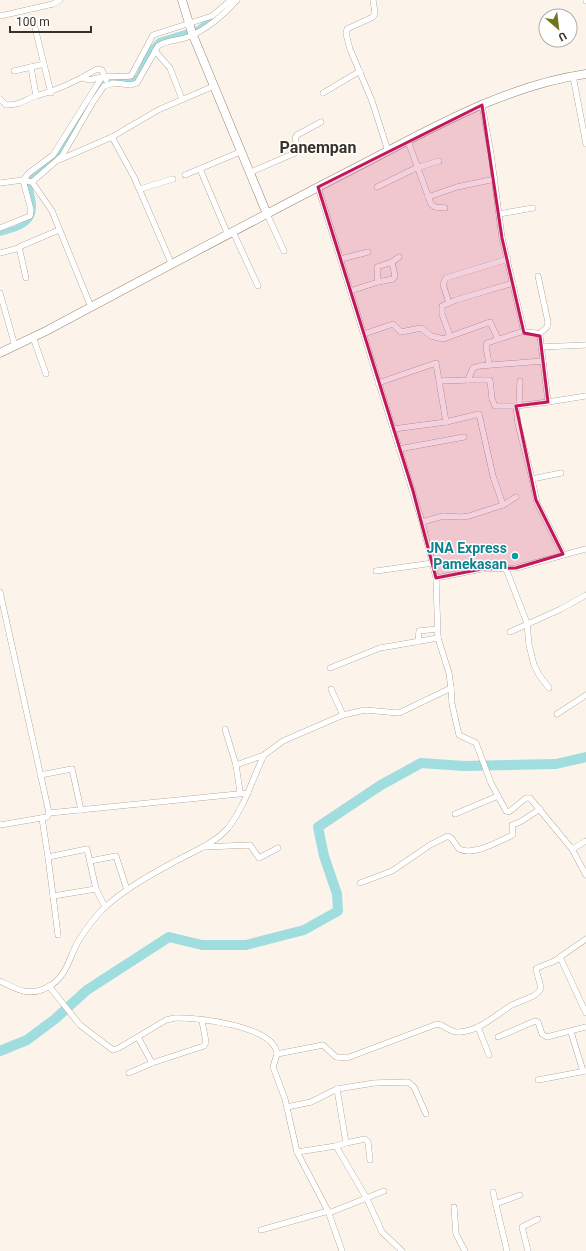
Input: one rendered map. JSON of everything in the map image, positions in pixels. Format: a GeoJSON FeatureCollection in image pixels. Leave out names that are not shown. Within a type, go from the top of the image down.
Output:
{"type":"FeatureCollection","features":[{"type":"Feature","properties":{"kind":"main road"},"geometry":{"type":"LineString","coordinates":[[182,0],[191,30],[240,152],[267,214]]}},
{"type":"Feature","properties":{"kind":"main road"},"geometry":{"type":"LineString","coordinates":[[0,353],[172,265],[318,187],[482,105],[544,82],[586,74]]}},
{"type":"Feature","properties":{"kind":"street"},"geometry":{"type":"LineString","coordinates":[[0,16],[53,4],[59,0]]}},
{"type":"Feature","properties":{"kind":"street"},"geometry":{"type":"LineString","coordinates":[[83,78],[90,80],[105,80],[132,76],[153,35],[191,30],[212,16],[231,0]]}},
{"type":"Feature","properties":{"kind":"street"},"geometry":{"type":"LineString","coordinates":[[0,99],[4,105],[17,105],[36,96],[51,93],[99,69],[105,80],[131,85],[137,83],[155,51],[163,43],[223,16],[238,0]]}},
{"type":"Feature","properties":{"kind":"street"},"geometry":{"type":"LineString","coordinates":[[373,0],[375,13],[374,17],[346,31],[350,49],[372,101],[388,151]]}},
{"type":"Feature","properties":{"kind":"street"},"geometry":{"type":"LineString","coordinates":[[35,28],[51,93]]}},
{"type":"Feature","properties":{"kind":"street"},"geometry":{"type":"LineString","coordinates":[[155,51],[172,72],[182,99]]}},
{"type":"Feature","properties":{"kind":"street"},"geometry":{"type":"LineString","coordinates":[[14,70],[44,64]]}},
{"type":"Feature","properties":{"kind":"street"},"geometry":{"type":"LineString","coordinates":[[31,67],[36,96]]}},
{"type":"Feature","properties":{"kind":"street"},"geometry":{"type":"LineString","coordinates":[[323,93],[360,71]]}},
{"type":"Feature","properties":{"kind":"street"},"geometry":{"type":"LineString","coordinates":[[573,76],[586,144]]}},
{"type":"Feature","properties":{"kind":"street"},"geometry":{"type":"LineString","coordinates":[[57,161],[68,146],[105,80]]}},
{"type":"Feature","properties":{"kind":"street"},"geometry":{"type":"LineString","coordinates":[[0,228],[23,220],[30,215],[29,173],[53,155],[105,80]]}},
{"type":"Feature","properties":{"kind":"street"},"geometry":{"type":"LineString","coordinates":[[0,183],[28,181],[57,161],[112,137],[158,110],[214,86]]}},
{"type":"Feature","properties":{"kind":"street"},"geometry":{"type":"LineString","coordinates":[[482,105],[495,179],[499,214],[524,331]]}},
{"type":"Feature","properties":{"kind":"street"},"geometry":{"type":"LineString","coordinates":[[249,173],[295,153],[298,149],[295,138],[296,135],[321,122]]}},
{"type":"Feature","properties":{"kind":"street"},"geometry":{"type":"LineString","coordinates":[[112,137],[140,189],[172,265]]}},
{"type":"Feature","properties":{"kind":"street"},"geometry":{"type":"LineString","coordinates":[[408,141],[428,197],[433,206],[445,208]]}},
{"type":"Feature","properties":{"kind":"street"},"geometry":{"type":"LineString","coordinates":[[185,174],[240,152]]}},
{"type":"Feature","properties":{"kind":"street"},"geometry":{"type":"LineString","coordinates":[[377,187],[418,167],[439,161]]}},
{"type":"Feature","properties":{"kind":"street"},"geometry":{"type":"LineString","coordinates":[[200,169],[230,234],[258,286]]}},
{"type":"Feature","properties":{"kind":"street"},"geometry":{"type":"LineString","coordinates":[[140,189],[173,179]]}},
{"type":"Feature","properties":{"kind":"street"},"geometry":{"type":"LineString","coordinates":[[428,197],[457,187],[495,179]]}},
{"type":"Feature","properties":{"kind":"street"},"geometry":{"type":"LineString","coordinates":[[28,181],[49,206],[91,307]]}},
{"type":"Feature","properties":{"kind":"street"},"geometry":{"type":"LineString","coordinates":[[318,187],[422,522],[433,563],[436,578],[438,638],[449,673],[452,704],[459,735],[476,743],[488,777],[508,812],[528,797],[540,809],[572,850],[586,875]]}},
{"type":"Feature","properties":{"kind":"street"},"geometry":{"type":"LineString","coordinates":[[499,214],[532,208]]}},
{"type":"Feature","properties":{"kind":"street"},"geometry":{"type":"LineString","coordinates":[[267,214],[284,251]]}},
{"type":"Feature","properties":{"kind":"street"},"geometry":{"type":"LineString","coordinates":[[0,253],[19,248],[59,230]]}},
{"type":"Feature","properties":{"kind":"street"},"geometry":{"type":"LineString","coordinates":[[19,248],[26,278]]}},
{"type":"Feature","properties":{"kind":"street"},"geometry":{"type":"LineString","coordinates":[[341,259],[368,252]]}},
{"type":"Feature","properties":{"kind":"street"},"geometry":{"type":"LineString","coordinates":[[378,282],[377,268],[392,262],[399,257]]}},
{"type":"Feature","properties":{"kind":"street"},"geometry":{"type":"LineString","coordinates":[[449,303],[442,282],[446,278],[508,259]]}},
{"type":"Feature","properties":{"kind":"street"},"geometry":{"type":"LineString","coordinates":[[350,292],[378,282],[395,278],[392,262]]}},
{"type":"Feature","properties":{"kind":"street"},"geometry":{"type":"LineString","coordinates":[[538,276],[548,322],[547,327],[539,334]]}},
{"type":"Feature","properties":{"kind":"street"},"geometry":{"type":"LineString","coordinates":[[450,336],[441,308],[449,303],[513,283]]}},
{"type":"Feature","properties":{"kind":"street"},"geometry":{"type":"LineString","coordinates":[[0,293],[15,346]]}},
{"type":"Feature","properties":{"kind":"street"},"geometry":{"type":"LineString","coordinates":[[364,334],[394,324],[400,332],[420,328],[438,339],[490,322],[498,339]]}},
{"type":"Feature","properties":{"kind":"street"},"geometry":{"type":"LineString","coordinates":[[489,364],[486,344],[524,331],[539,334]]}},
{"type":"Feature","properties":{"kind":"street"},"geometry":{"type":"LineString","coordinates":[[539,334],[548,402]]}},
{"type":"Feature","properties":{"kind":"street"},"geometry":{"type":"LineString","coordinates":[[33,337],[46,374]]}},
{"type":"Feature","properties":{"kind":"street"},"geometry":{"type":"LineString","coordinates":[[541,347],[586,345]]}},
{"type":"Feature","properties":{"kind":"street"},"geometry":{"type":"LineString","coordinates":[[468,380],[474,367],[489,364],[543,361]]}},
{"type":"Feature","properties":{"kind":"street"},"geometry":{"type":"LineString","coordinates":[[378,383],[435,363],[437,364],[446,422]]}},
{"type":"Feature","properties":{"kind":"street"},"geometry":{"type":"LineString","coordinates":[[440,381],[490,380],[495,406],[548,402],[586,396]]}},
{"type":"Feature","properties":{"kind":"street"},"geometry":{"type":"LineString","coordinates":[[520,381],[518,424],[537,503],[564,554]]}},
{"type":"Feature","properties":{"kind":"street"},"geometry":{"type":"LineString","coordinates":[[393,429],[446,422],[480,415],[493,476],[503,505]]}},
{"type":"Feature","properties":{"kind":"street"},"geometry":{"type":"LineString","coordinates":[[399,449],[464,437]]}},
{"type":"Feature","properties":{"kind":"street"},"geometry":{"type":"LineString","coordinates":[[532,479],[562,473]]}},
{"type":"Feature","properties":{"kind":"street"},"geometry":{"type":"LineString","coordinates":[[422,522],[443,516],[464,517],[503,505],[516,497]]}},
{"type":"Feature","properties":{"kind":"street"},"geometry":{"type":"LineString","coordinates":[[436,578],[482,569],[506,569],[530,565],[564,554],[586,549]]}},
{"type":"Feature","properties":{"kind":"street"},"geometry":{"type":"LineString","coordinates":[[376,571],[433,563]]}},
{"type":"Feature","properties":{"kind":"street"},"geometry":{"type":"LineString","coordinates":[[506,569],[528,623],[529,645],[534,665],[539,676],[549,688]]}},
{"type":"Feature","properties":{"kind":"street"},"geometry":{"type":"LineString","coordinates":[[0,592],[49,813]]}},
{"type":"Feature","properties":{"kind":"street"},"geometry":{"type":"LineString","coordinates":[[510,632],[561,609],[586,595]]}},
{"type":"Feature","properties":{"kind":"street"},"geometry":{"type":"LineString","coordinates":[[418,642],[418,631],[438,629]]}},
{"type":"Feature","properties":{"kind":"street"},"geometry":{"type":"LineString","coordinates":[[330,668],[380,648],[438,638]]}},
{"type":"Feature","properties":{"kind":"street"},"geometry":{"type":"LineString","coordinates":[[236,765],[264,755],[284,741],[343,715],[365,710],[399,712],[451,688]]}},
{"type":"Feature","properties":{"kind":"street"},"geometry":{"type":"LineString","coordinates":[[331,689],[343,715]]}},
{"type":"Feature","properties":{"kind":"street"},"geometry":{"type":"LineString","coordinates":[[558,714],[586,695]]}},
{"type":"Feature","properties":{"kind":"street"},"geometry":{"type":"LineString","coordinates":[[225,730],[236,765],[240,792]]}},
{"type":"Feature","properties":{"kind":"street"},"geometry":{"type":"LineString","coordinates":[[0,981],[30,993],[38,992],[49,986],[64,973],[79,940],[94,918],[105,907],[144,879],[204,847],[226,830],[236,816],[248,793],[264,755]]}},
{"type":"Feature","properties":{"kind":"street"},"geometry":{"type":"LineString","coordinates":[[40,775],[72,769],[81,810]]}},
{"type":"Feature","properties":{"kind":"street"},"geometry":{"type":"LineString","coordinates":[[0,825],[42,818],[46,817],[49,813],[240,792],[248,793]]}},
{"type":"Feature","properties":{"kind":"street"},"geometry":{"type":"LineString","coordinates":[[455,814],[498,796]]}},
{"type":"Feature","properties":{"kind":"street"},"geometry":{"type":"LineString","coordinates":[[360,883],[392,871],[430,845],[448,836],[462,851],[478,849],[504,839],[513,835],[512,825],[520,822],[540,809]]}},
{"type":"Feature","properties":{"kind":"street"},"geometry":{"type":"LineString","coordinates":[[42,818],[58,935]]}},
{"type":"Feature","properties":{"kind":"street"},"geometry":{"type":"LineString","coordinates":[[572,850],[586,841]]}},
{"type":"Feature","properties":{"kind":"street"},"geometry":{"type":"LineString","coordinates":[[204,847],[248,845],[251,846],[259,858],[278,848]]}},
{"type":"Feature","properties":{"kind":"street"},"geometry":{"type":"LineString","coordinates":[[48,857],[86,848],[96,889],[105,907]]}},
{"type":"Feature","properties":{"kind":"street"},"geometry":{"type":"LineString","coordinates":[[90,860],[116,856],[127,890]]}},
{"type":"Feature","properties":{"kind":"street"},"geometry":{"type":"LineString","coordinates":[[53,896],[96,889]]}},
{"type":"Feature","properties":{"kind":"street"},"geometry":{"type":"LineString","coordinates":[[277,1054],[323,1045],[336,1057],[342,1059],[366,1052],[437,1024],[441,1024],[448,1030],[457,1032],[478,1027],[490,1022],[512,1005],[538,993],[541,988],[536,969],[544,964],[558,960],[586,939]]}},
{"type":"Feature","properties":{"kind":"street"},"geometry":{"type":"LineString","coordinates":[[560,957],[586,1013]]}},
{"type":"Feature","properties":{"kind":"street"},"geometry":{"type":"LineString","coordinates":[[49,986],[70,1013],[95,1038],[113,1050],[171,1018],[181,1017],[202,1021],[227,1023],[254,1032],[272,1043],[277,1054],[273,1067],[287,1107],[297,1152],[328,1212],[342,1251]]}},
{"type":"Feature","properties":{"kind":"street"},"geometry":{"type":"LineString","coordinates":[[129,1072],[152,1062],[205,1045],[202,1021]]}},
{"type":"Feature","properties":{"kind":"street"},"geometry":{"type":"LineString","coordinates":[[498,1037],[535,1021],[538,1023],[542,1034],[545,1037],[586,1027]]}},
{"type":"Feature","properties":{"kind":"street"},"geometry":{"type":"LineString","coordinates":[[478,1027],[489,1055]]}},
{"type":"Feature","properties":{"kind":"street"},"geometry":{"type":"LineString","coordinates":[[538,1080],[585,1071],[570,1032]]}},
{"type":"Feature","properties":{"kind":"street"},"geometry":{"type":"LineString","coordinates":[[138,1037],[152,1062]]}},
{"type":"Feature","properties":{"kind":"street"},"geometry":{"type":"LineString","coordinates":[[287,1107],[311,1102],[337,1089],[374,1083],[409,1082],[414,1087],[426,1114]]}},
{"type":"Feature","properties":{"kind":"street"},"geometry":{"type":"LineString","coordinates":[[337,1089],[346,1143]]}},
{"type":"Feature","properties":{"kind":"street"},"geometry":{"type":"LineString","coordinates":[[297,1152],[336,1146],[365,1139],[368,1142],[370,1160]]}},
{"type":"Feature","properties":{"kind":"street"},"geometry":{"type":"LineString","coordinates":[[336,1146],[367,1199],[382,1232],[402,1251]]}},
{"type":"Feature","properties":{"kind":"street"},"geometry":{"type":"LineString","coordinates":[[261,1230],[328,1212],[367,1199],[384,1191]]}},
{"type":"Feature","properties":{"kind":"street"},"geometry":{"type":"LineString","coordinates":[[493,1192],[494,1204],[507,1251]]}},
{"type":"Feature","properties":{"kind":"street"},"geometry":{"type":"LineString","coordinates":[[494,1204],[520,1195]]}},
{"type":"Feature","properties":{"kind":"street"},"geometry":{"type":"LineString","coordinates":[[454,1207],[456,1234],[465,1251]]}},
{"type":"Feature","properties":{"kind":"street"},"geometry":{"type":"LineString","coordinates":[[528,1251],[522,1227],[538,1219]]}},
{"type":"Feature","properties":{"kind":"highlighted area"},"geometry":{"type":"Polygon","coordinates":[[[482,105],[502,238],[524,333],[540,336],[548,402],[516,406],[536,500],[563,554],[516,568],[482,569],[436,578],[413,491],[318,187],[482,105]]]}},
{"type":"Feature","properties":{"kind":"waterway"},"geometry":{"type":"LineString","coordinates":[[0,233],[15,229],[30,218],[33,212],[33,206],[29,178],[54,159],[99,86],[108,81],[127,80],[138,77],[149,52],[159,41],[198,29],[219,13]]}},
{"type":"Feature","properties":{"kind":"waterway"},"geometry":{"type":"LineString","coordinates":[[0,1051],[27,1040],[55,1019],[87,990],[169,937],[202,945],[246,945],[304,930],[338,911],[337,894],[324,856],[318,827],[381,785],[421,763],[464,766],[556,764],[586,757]]}},
{"type":"Feature","properties":{"kind":"place","name":"JNA Express Pamekasan"},"geometry":{"type":"Point","coordinates":[515,556]}},
{"type":"Feature","properties":{"kind":"district","name":"Panempan"},"geometry":{"type":"Point","coordinates":[318,147]}}]}
